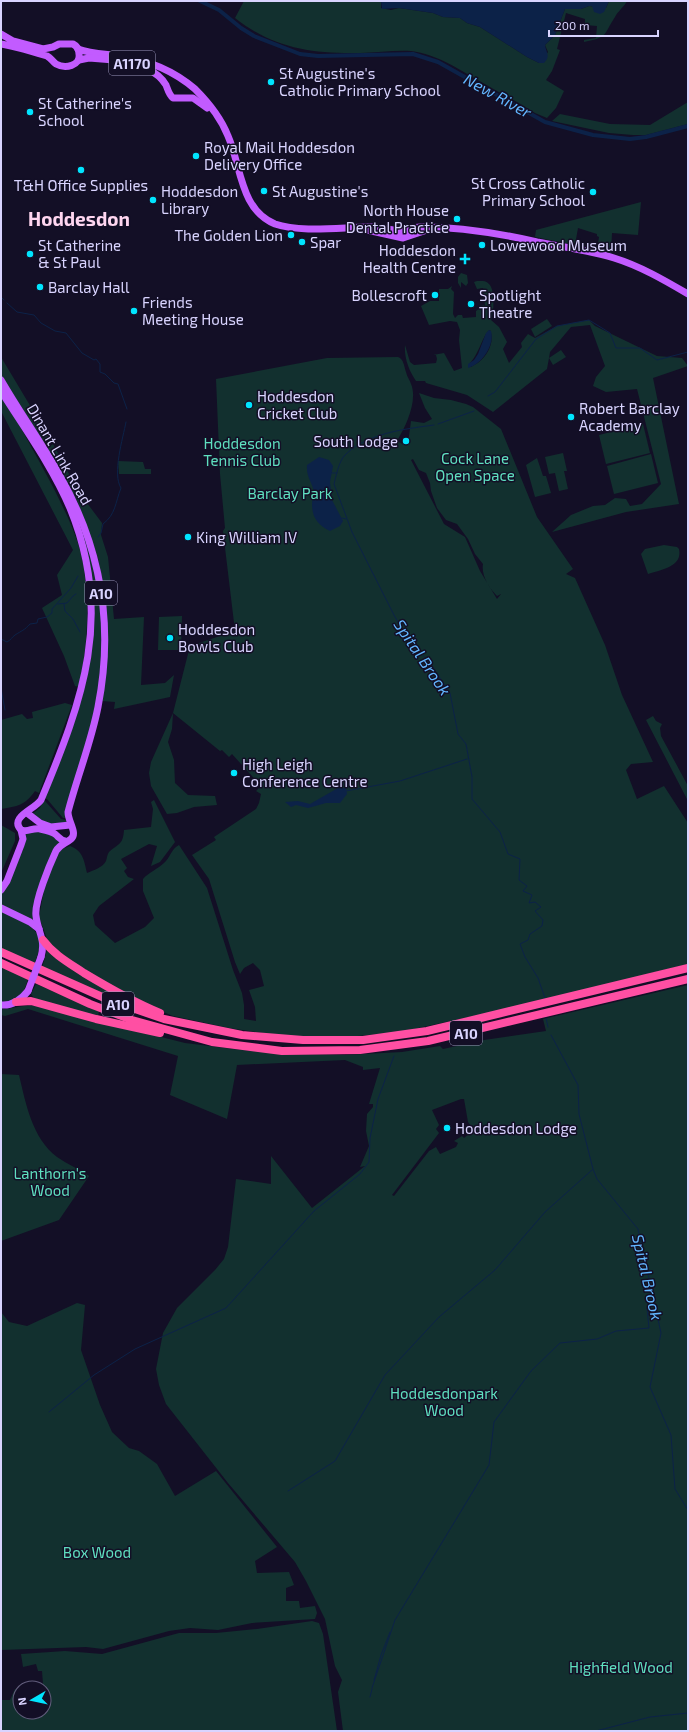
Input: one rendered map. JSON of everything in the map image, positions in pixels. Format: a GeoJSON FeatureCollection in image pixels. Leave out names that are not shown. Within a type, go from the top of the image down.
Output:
{"type":"FeatureCollection","features":[{"type":"Feature","properties":{"kind":"highway"},"geometry":{"type":"LineString","coordinates":[[43,940],[55,954],[128,999],[162,1014],[242,1035]]}},
{"type":"Feature","properties":{"kind":"highway","name":"A10"},"geometry":{"type":"LineString","coordinates":[[1,952],[77,987],[140,1012],[189,1026],[242,1035],[323,1041],[363,1040],[451,1026],[688,968]]}},
{"type":"Feature","properties":{"kind":"highway","name":"A10"},"geometry":{"type":"LineString","coordinates":[[1,963],[117,1015],[202,1039],[282,1051],[360,1050],[404,1046],[454,1036],[688,979]]}},
{"type":"Feature","properties":{"kind":"highway"},"geometry":{"type":"LineString","coordinates":[[16,1002],[31,1002],[130,1027],[202,1039]]}},
{"type":"Feature","properties":{"kind":"main road"},"geometry":{"type":"LineString","coordinates":[[1,34],[13,41],[38,48],[46,49],[59,44],[73,44],[78,49],[79,60],[74,64],[66,66],[56,64],[48,57],[1,44]]}},
{"type":"Feature","properties":{"kind":"main road"},"geometry":{"type":"LineString","coordinates":[[53,47],[51,52],[53,60]]}},
{"type":"Feature","properties":{"kind":"main road","name":"A1170"},"geometry":{"type":"LineString","coordinates":[[78,49],[142,61],[171,73],[195,90],[217,116],[230,142],[251,204],[263,217],[282,226],[295,228],[361,228],[403,234],[408,228],[414,227],[488,231],[610,257],[648,272],[688,294]]}},
{"type":"Feature","properties":{"kind":"main road","name":"A1170"},"geometry":{"type":"LineString","coordinates":[[79,60],[94,58],[118,61],[141,66],[151,70],[160,77],[171,97],[176,99],[190,98],[197,100],[217,116]]}},
{"type":"Feature","properties":{"kind":"main road","name":"A1170"},"geometry":{"type":"LineString","coordinates":[[171,73],[187,88],[188,93],[184,98]]}},
{"type":"Feature","properties":{"kind":"main road","name":"Dinant Link Road"},"geometry":{"type":"LineString","coordinates":[[1,380],[48,454],[71,495],[87,531],[100,580],[104,635],[101,688],[92,734],[68,812],[70,825],[74,830],[73,837],[66,841]]}},
{"type":"Feature","properties":{"kind":"main road","name":"Dinant Link Road"},"geometry":{"type":"LineString","coordinates":[[1,391],[45,460],[70,508],[84,554],[91,596],[89,655],[79,701],[69,730],[40,800],[26,813]]}},
{"type":"Feature","properties":{"kind":"main road"},"geometry":{"type":"LineString","coordinates":[[1,890],[7,882],[20,849],[23,838],[22,830],[18,826],[18,819],[22,815],[26,813],[40,823],[51,827],[70,825]]}},
{"type":"Feature","properties":{"kind":"main road"},"geometry":{"type":"LineString","coordinates":[[22,830],[27,831],[35,828],[42,829],[54,834],[62,841],[66,841]]}},
{"type":"Feature","properties":{"kind":"main road"},"geometry":{"type":"LineString","coordinates":[[1,1005],[16,1002],[28,991],[44,948],[36,915],[37,903],[53,857],[58,848],[66,841]]}},
{"type":"Feature","properties":{"kind":"main road"},"geometry":{"type":"LineString","coordinates":[[1,908],[30,922],[39,929]]}},
{"type":"Feature","properties":{"kind":"green space"},"geometry":{"type":"Polygon","coordinates":[[[244,1],[381,1],[381,8],[391,10],[399,8],[433,13],[443,17],[460,18],[467,23],[480,27],[539,63],[548,52],[545,45],[555,35],[565,9],[581,9],[589,6],[606,8],[609,1],[627,1],[616,15],[607,32],[602,37],[584,42],[584,40],[596,38],[597,26],[585,25],[585,19],[566,13],[557,49],[560,50],[552,71],[546,80],[564,91],[556,108],[547,118],[535,113],[448,63],[430,55],[411,51],[360,53],[326,52],[309,50],[279,43],[249,28],[235,18],[244,1]]]}},
{"type":"Feature","properties":{"kind":"green space"},"geometry":{"type":"Polygon","coordinates":[[[688,102],[688,124],[646,135],[609,133],[552,121],[560,114],[610,124],[650,125],[688,102]]]}},
{"type":"Feature","properties":{"kind":"green space"},"geometry":{"type":"Polygon","coordinates":[[[641,202],[638,235],[612,233],[611,253],[597,250],[599,237],[597,234],[578,228],[575,245],[535,237],[536,230],[641,202]]]}},
{"type":"Feature","properties":{"kind":"green space"},"geometry":{"type":"Polygon","coordinates":[[[461,273],[467,275],[468,283],[466,286],[461,282],[461,288],[458,283],[458,277],[461,273]]]}},
{"type":"Feature","properties":{"kind":"green space"},"geometry":{"type":"Polygon","coordinates":[[[485,281],[491,287],[493,313],[491,320],[499,327],[507,342],[503,349],[509,363],[522,347],[521,343],[528,334],[535,338],[557,326],[589,320],[595,326],[657,356],[682,358],[688,366],[653,378],[679,504],[626,512],[552,532],[571,515],[593,506],[605,505],[615,498],[626,499],[630,506],[642,504],[661,484],[637,389],[606,392],[593,386],[596,377],[605,366],[590,325],[571,327],[550,352],[547,369],[493,412],[467,395],[426,383],[425,381],[416,381],[411,373],[405,355],[405,345],[410,362],[414,365],[436,363],[436,355],[433,355],[444,353],[454,371],[462,368],[459,340],[460,330],[457,322],[450,321],[429,325],[421,306],[430,301],[439,301],[439,289],[448,289],[452,286],[451,289],[454,292],[453,314],[455,318],[458,315],[462,315],[463,318],[476,317],[476,311],[480,308],[480,306],[484,305],[484,307],[485,305],[483,288],[477,289],[474,282],[485,281]],[[490,330],[487,332],[475,356],[468,365],[471,367],[478,363],[488,352],[492,339],[490,330]]]}},
{"type":"Feature","properties":{"kind":"green space"},"geometry":{"type":"Polygon","coordinates":[[[547,319],[552,326],[535,337],[531,329],[547,319]]]}},
{"type":"Feature","properties":{"kind":"green space"},"geometry":{"type":"Polygon","coordinates":[[[561,350],[566,357],[553,365],[549,358],[561,350]]]}},
{"type":"Feature","properties":{"kind":"green space"},"geometry":{"type":"Polygon","coordinates":[[[1,357],[50,439],[44,443],[1,375],[1,357]]]}},
{"type":"Feature","properties":{"kind":"green space"},"geometry":{"type":"Polygon","coordinates":[[[398,357],[402,359],[404,363],[406,374],[413,390],[410,413],[398,439],[399,442],[404,445],[408,443],[411,421],[424,423],[432,419],[425,408],[419,393],[434,398],[451,400],[473,407],[501,429],[537,517],[573,569],[566,574],[575,578],[605,645],[622,695],[653,762],[631,764],[626,770],[637,799],[664,786],[688,823],[688,964],[529,1004],[400,1032],[337,1038],[277,1035],[229,1028],[173,1016],[129,998],[87,972],[49,944],[39,917],[44,890],[56,855],[62,849],[70,846],[78,850],[80,853],[84,860],[87,873],[98,868],[106,861],[109,852],[121,841],[124,830],[151,827],[153,809],[151,802],[154,800],[175,842],[160,862],[151,866],[157,846],[149,844],[121,859],[127,868],[124,871],[128,877],[134,879],[99,906],[93,915],[95,925],[115,943],[145,927],[154,918],[143,891],[143,879],[164,863],[174,849],[179,845],[207,888],[233,970],[242,993],[244,1019],[256,1021],[255,1007],[249,990],[264,986],[260,970],[253,963],[244,968],[240,974],[209,879],[192,855],[216,840],[214,837],[256,809],[259,803],[261,794],[256,791],[261,786],[232,754],[229,757],[222,750],[220,751],[173,713],[190,646],[235,631],[223,531],[225,528],[220,474],[216,379],[327,358],[398,357]],[[413,459],[411,460],[444,524],[465,537],[487,583],[483,573],[483,564],[475,554],[468,539],[457,524],[446,520],[437,508],[426,473],[419,470],[413,459]],[[490,587],[497,599],[501,594],[497,596],[490,587]]]}},
{"type":"Feature","properties":{"kind":"green space"},"geometry":{"type":"Polygon","coordinates":[[[1,393],[63,507],[72,527],[82,558],[86,584],[87,628],[79,687],[75,686],[64,656],[42,608],[62,595],[57,575],[73,550],[1,411],[1,393]]]}},
{"type":"Feature","properties":{"kind":"green space"},"geometry":{"type":"Polygon","coordinates":[[[18,412],[88,540],[101,605],[102,653],[97,704],[66,818],[63,818],[47,799],[44,798],[81,701],[87,677],[93,628],[78,526],[18,412]]]}},
{"type":"Feature","properties":{"kind":"green space"},"geometry":{"type":"Polygon","coordinates":[[[643,424],[650,453],[606,464],[599,435],[643,424]]]}},
{"type":"Feature","properties":{"kind":"green space"},"geometry":{"type":"Polygon","coordinates":[[[53,444],[78,491],[102,523],[101,535],[108,557],[114,619],[144,617],[141,685],[165,683],[174,675],[170,697],[114,709],[115,702],[102,701],[104,593],[98,558],[77,501],[47,449],[53,444]]]}},
{"type":"Feature","properties":{"kind":"green space"},"geometry":{"type":"Polygon","coordinates":[[[563,453],[567,471],[564,471],[568,489],[559,491],[555,473],[549,474],[545,457],[563,453]]]}},
{"type":"Feature","properties":{"kind":"green space"},"geometry":{"type":"Polygon","coordinates":[[[651,454],[658,483],[614,494],[607,466],[651,454]]]}},
{"type":"Feature","properties":{"kind":"green space"},"geometry":{"type":"Polygon","coordinates":[[[537,458],[543,476],[546,476],[551,493],[535,497],[526,465],[537,458]]]}},
{"type":"Feature","properties":{"kind":"green space"},"geometry":{"type":"Polygon","coordinates":[[[118,461],[143,462],[145,469],[151,469],[151,474],[119,474],[118,461]]]}},
{"type":"Feature","properties":{"kind":"green space"},"geometry":{"type":"Polygon","coordinates":[[[664,545],[677,547],[679,549],[678,560],[670,567],[648,574],[641,554],[645,549],[664,545]]]}},
{"type":"Feature","properties":{"kind":"green space"},"geometry":{"type":"Polygon","coordinates":[[[182,616],[181,650],[158,650],[159,617],[182,616]]]}},
{"type":"Feature","properties":{"kind":"green space"},"geometry":{"type":"Polygon","coordinates":[[[65,703],[72,705],[39,793],[35,791],[24,802],[12,807],[1,809],[1,720],[22,714],[27,719],[33,718],[32,712],[65,703]]]}},
{"type":"Feature","properties":{"kind":"green space"},"geometry":{"type":"Polygon","coordinates":[[[173,713],[172,729],[168,742],[174,760],[175,783],[188,795],[215,796],[217,805],[194,807],[177,813],[167,814],[151,786],[149,773],[151,762],[173,713]]]}},
{"type":"Feature","properties":{"kind":"green space"},"geometry":{"type":"Polygon","coordinates":[[[653,716],[656,721],[662,724],[660,728],[661,736],[688,786],[688,801],[646,720],[653,716]]]}},
{"type":"Feature","properties":{"kind":"green space"},"geometry":{"type":"Polygon","coordinates":[[[43,800],[61,819],[66,820],[67,822],[48,824],[32,814],[40,808],[43,800]]]}},
{"type":"Feature","properties":{"kind":"green space"},"geometry":{"type":"Polygon","coordinates":[[[1,825],[15,833],[15,841],[1,873],[1,825]]]}},
{"type":"Feature","properties":{"kind":"green space"},"geometry":{"type":"Polygon","coordinates":[[[33,831],[48,833],[60,842],[56,847],[35,922],[1,905],[1,893],[21,852],[23,851],[25,834],[33,831]]]}},
{"type":"Feature","properties":{"kind":"green space"},"geometry":{"type":"Polygon","coordinates":[[[1,912],[20,920],[34,929],[40,943],[39,952],[34,964],[1,948],[1,912]]]}},
{"type":"Feature","properties":{"kind":"green space"},"geometry":{"type":"Polygon","coordinates":[[[47,950],[119,997],[118,1000],[42,968],[47,950]]]}},
{"type":"Feature","properties":{"kind":"green space"},"geometry":{"type":"Polygon","coordinates":[[[1,967],[28,979],[22,993],[19,996],[12,1000],[1,1002],[1,967]]]}},
{"type":"Feature","properties":{"kind":"green space"},"geometry":{"type":"Polygon","coordinates":[[[36,984],[99,1011],[98,1017],[36,1001],[31,994],[36,984]]]}},
{"type":"Feature","properties":{"kind":"green space","name":"Hoddesdonpark Wood"},"geometry":{"type":"Polygon","coordinates":[[[688,985],[688,1731],[343,1731],[338,1692],[342,1680],[335,1666],[325,1619],[306,1581],[295,1562],[228,1483],[166,1404],[159,1385],[156,1369],[163,1333],[177,1308],[224,1259],[228,1247],[236,1179],[271,1184],[271,1156],[312,1208],[365,1166],[360,1167],[369,1146],[366,1131],[367,1114],[373,1107],[373,1104],[369,1104],[380,1068],[363,1070],[363,1067],[345,1060],[237,1065],[227,1119],[170,1095],[178,1056],[28,1009],[5,1016],[1,1015],[1,1009],[38,1006],[185,1043],[291,1054],[345,1055],[402,1052],[440,1046],[443,1049],[484,1040],[546,1031],[543,1019],[688,985]],[[464,1099],[432,1110],[439,1125],[436,1129],[439,1133],[392,1195],[394,1196],[429,1151],[436,1147],[440,1154],[456,1147],[458,1143],[454,1141],[462,1136],[464,1138],[474,1130],[468,1122],[464,1099]]]}},
{"type":"Feature","properties":{"kind":"green space","name":"Lanthorn's Wood"},"geometry":{"type":"Polygon","coordinates":[[[1,1074],[19,1075],[31,1120],[48,1149],[61,1160],[89,1176],[59,1220],[1,1241],[1,1074]]]}},
{"type":"Feature","properties":{"kind":"green space","name":"Box Wood"},"geometry":{"type":"Polygon","coordinates":[[[77,1303],[85,1305],[81,1350],[100,1405],[112,1432],[129,1448],[139,1451],[157,1464],[175,1496],[216,1471],[277,1547],[255,1561],[257,1573],[289,1572],[294,1585],[286,1588],[286,1601],[299,1601],[300,1608],[315,1606],[317,1613],[315,1619],[252,1623],[218,1630],[190,1628],[169,1631],[103,1649],[86,1647],[1,1650],[1,1312],[9,1322],[27,1326],[77,1303]]]}},
{"type":"Feature","properties":{"kind":"green space"},"geometry":{"type":"Polygon","coordinates":[[[312,1621],[319,1623],[323,1634],[337,1731],[1,1731],[1,1700],[10,1700],[12,1696],[12,1720],[52,1720],[52,1680],[43,1680],[42,1671],[38,1671],[36,1664],[23,1667],[21,1654],[65,1651],[102,1654],[179,1633],[216,1633],[312,1621]]]}},
{"type":"Feature","properties":{"kind":"water"},"geometry":{"type":"Polygon","coordinates":[[[381,1],[609,1],[604,12],[600,14],[594,12],[592,6],[581,9],[565,9],[555,35],[545,45],[548,54],[546,61],[544,63],[539,63],[480,27],[467,23],[460,18],[443,17],[433,13],[399,8],[382,9],[381,1]]]}},
{"type":"Feature","properties":{"kind":"water"},"geometry":{"type":"Polygon","coordinates":[[[489,330],[491,331],[492,336],[489,348],[478,362],[468,368],[468,364],[474,360],[478,354],[486,333],[489,330]]]}},
{"type":"Feature","properties":{"kind":"water"},"geometry":{"type":"Polygon","coordinates":[[[319,457],[329,460],[333,466],[330,482],[332,500],[343,521],[340,526],[330,531],[319,524],[312,509],[314,492],[307,473],[307,465],[319,457]]]}},
{"type":"Feature","properties":{"kind":"water"},"geometry":{"type":"Polygon","coordinates":[[[338,788],[346,788],[347,794],[340,803],[326,803],[308,808],[296,805],[291,807],[285,802],[298,801],[310,804],[338,788]]]}},
{"type":"Feature","properties":{"kind":"waterway","name":"New River"},"geometry":{"type":"LineString","coordinates":[[200,1],[219,10],[241,28],[254,36],[300,54],[318,56],[413,54],[438,62],[545,122],[593,135],[630,139],[646,137],[688,126]]}},
{"type":"Feature","properties":{"kind":"waterway"},"geometry":{"type":"LineString","coordinates":[[1,297],[4,300]]}},
{"type":"Feature","properties":{"kind":"waterway"},"geometry":{"type":"LineString","coordinates":[[7,303],[17,312],[34,315],[41,323],[55,331],[66,333],[82,353],[94,360],[96,359],[100,364],[100,372],[105,374],[114,383],[118,384],[127,409]]}},
{"type":"Feature","properties":{"kind":"waterway","name":"Spital Brook"},"geometry":{"type":"LineString","coordinates":[[488,396],[495,392],[536,339],[557,326],[589,320],[610,333],[616,348],[640,348],[657,360],[688,352]]}},
{"type":"Feature","properties":{"kind":"waterway","name":"Spital Brook"},"geometry":{"type":"LineString","coordinates":[[438,424],[474,411]]}},
{"type":"Feature","properties":{"kind":"waterway"},"geometry":{"type":"LineString","coordinates":[[98,537],[101,533],[103,524],[115,508],[121,488],[119,482],[118,465],[126,422]]}},
{"type":"Feature","properties":{"kind":"waterway","name":"Spital Brook"},"geometry":{"type":"LineString","coordinates":[[434,425],[399,430],[364,442],[345,455],[341,461],[334,484],[352,532],[394,615],[404,633],[418,651],[428,660],[450,693],[458,734],[466,744],[472,777],[472,799],[500,832],[508,854],[520,859],[519,880],[527,886],[523,891],[532,895],[529,903],[535,902],[541,907],[535,911],[543,920],[542,926],[530,934],[528,940],[520,944],[525,957],[538,978],[545,998]]}},
{"type":"Feature","properties":{"kind":"waterway","name":"Spital Brook"},"geometry":{"type":"LineString","coordinates":[[332,473],[337,473]]}},
{"type":"Feature","properties":{"kind":"waterway","name":"Spital Brook"},"geometry":{"type":"LineString","coordinates":[[342,518],[346,519]]}},
{"type":"Feature","properties":{"kind":"waterway"},"geometry":{"type":"LineString","coordinates":[[1,639],[7,642],[30,624],[37,623],[38,619],[47,617],[52,613],[52,609],[71,588],[78,576]]}},
{"type":"Feature","properties":{"kind":"waterway"},"geometry":{"type":"LineString","coordinates":[[58,604],[67,603],[76,594]]}},
{"type":"Feature","properties":{"kind":"waterway"},"geometry":{"type":"LineString","coordinates":[[64,604],[65,611],[73,619],[80,632]]}},
{"type":"Feature","properties":{"kind":"waterway"},"geometry":{"type":"LineString","coordinates":[[1,688],[5,710]]}},
{"type":"Feature","properties":{"kind":"waterway"},"geometry":{"type":"LineString","coordinates":[[346,791],[400,781],[467,759]]}},
{"type":"Feature","properties":{"kind":"waterway","name":"Spital Brook"},"geometry":{"type":"LineString","coordinates":[[546,1018],[548,1027]]}},
{"type":"Feature","properties":{"kind":"waterway","name":"Spital Brook"},"geometry":{"type":"LineString","coordinates":[[551,1035],[578,1085],[579,1114],[597,1179],[638,1229],[661,1333],[650,1387],[671,1435],[675,1489],[688,1510]]}},
{"type":"Feature","properties":{"kind":"waterway"},"geometry":{"type":"LineString","coordinates":[[49,1412],[94,1375],[135,1349],[226,1308],[314,1211],[360,1174],[369,1162],[370,1138],[378,1099],[394,1056]]}},
{"type":"Feature","properties":{"kind":"waterway"},"geometry":{"type":"LineString","coordinates":[[288,1491],[335,1461],[385,1375],[439,1317],[495,1270],[545,1212],[592,1170]]}},
{"type":"Feature","properties":{"kind":"waterway"},"geometry":{"type":"LineString","coordinates":[[372,1688],[395,1620],[489,1465],[494,1422],[531,1371],[560,1343],[597,1339],[616,1331],[649,1328],[647,1308],[653,1302]]}},
{"type":"Feature","properties":{"kind":"waterway"},"geometry":{"type":"LineString","coordinates":[[374,1680],[381,1655],[390,1632]]}},
{"type":"Feature","properties":{"kind":"waterway"},"geometry":{"type":"LineString","coordinates":[[370,1697],[372,1689]]}},
{"type":"Feature","properties":{"kind":"waterway"},"geometry":{"type":"LineString","coordinates":[[596,1731],[650,1717],[688,1713]]}},
{"type":"Feature","properties":{"kind":"place","name":"St Augustine's Catholic Primary School"},"geometry":{"type":"Point","coordinates":[271,82]}},
{"type":"Feature","properties":{"kind":"place","name":"St Catherine's School"},"geometry":{"type":"Point","coordinates":[30,112]}},
{"type":"Feature","properties":{"kind":"place","name":"Royal Mail Hoddesdon Delivery Office"},"geometry":{"type":"Point","coordinates":[196,156]}},
{"type":"Feature","properties":{"kind":"place","name":"T&H Office Supplies"},"geometry":{"type":"Point","coordinates":[81,170]}},
{"type":"Feature","properties":{"kind":"place","name":"St Augustine's"},"geometry":{"type":"Point","coordinates":[264,191]}},
{"type":"Feature","properties":{"kind":"place","name":"St Cross Catholic Primary School"},"geometry":{"type":"Point","coordinates":[593,192]}},
{"type":"Feature","properties":{"kind":"place","name":"Hoddesdon Library"},"geometry":{"type":"Point","coordinates":[153,200]}},
{"type":"Feature","properties":{"kind":"place","name":"North House Dental Practice"},"geometry":{"type":"Point","coordinates":[457,219]}},
{"type":"Feature","properties":{"kind":"place","name":"The Golden Lion"},"geometry":{"type":"Point","coordinates":[291,235]}},
{"type":"Feature","properties":{"kind":"place","name":"Spar"},"geometry":{"type":"Point","coordinates":[302,242]}},
{"type":"Feature","properties":{"kind":"place","name":"Lowewood Museum"},"geometry":{"type":"Point","coordinates":[482,245]}},
{"type":"Feature","properties":{"kind":"place","name":"St Catherine & St Paul"},"geometry":{"type":"Point","coordinates":[30,254]}},
{"type":"Feature","properties":{"kind":"place","name":"Hoddesdon Health Centre"},"geometry":{"type":"Point","coordinates":[465,259]}},
{"type":"Feature","properties":{"kind":"place","name":"Barclay Hall"},"geometry":{"type":"Point","coordinates":[40,287]}},
{"type":"Feature","properties":{"kind":"place","name":"Bollescroft"},"geometry":{"type":"Point","coordinates":[435,295]}},
{"type":"Feature","properties":{"kind":"place","name":"Spotlight Theatre"},"geometry":{"type":"Point","coordinates":[471,304]}},
{"type":"Feature","properties":{"kind":"place","name":"Friends Meeting House"},"geometry":{"type":"Point","coordinates":[134,311]}},
{"type":"Feature","properties":{"kind":"place","name":"Hoddesdon Cricket Club"},"geometry":{"type":"Point","coordinates":[249,405]}},
{"type":"Feature","properties":{"kind":"place","name":"Robert Barclay Academy"},"geometry":{"type":"Point","coordinates":[571,417]}},
{"type":"Feature","properties":{"kind":"place","name":"South Lodge"},"geometry":{"type":"Point","coordinates":[406,441]}},
{"type":"Feature","properties":{"kind":"place","name":"King William IV"},"geometry":{"type":"Point","coordinates":[188,537]}},
{"type":"Feature","properties":{"kind":"place","name":"Hoddesdon Bowls Club"},"geometry":{"type":"Point","coordinates":[170,638]}},
{"type":"Feature","properties":{"kind":"place","name":"High Leigh Conference Centre"},"geometry":{"type":"Point","coordinates":[234,773]}},
{"type":"Feature","properties":{"kind":"place","name":"Hoddesdon Lodge"},"geometry":{"type":"Point","coordinates":[447,1128]}},
{"type":"Feature","properties":{"kind":"district","name":"Hoddesdon"},"geometry":{"type":"Point","coordinates":[79,218]}},
{"type":"Feature","properties":{"kind":"park label","name":"Hoddesdon Tennis Club"},"geometry":{"type":"Point","coordinates":[242,452]}},
{"type":"Feature","properties":{"kind":"park label","name":"Cock Lane Open Space"},"geometry":{"type":"Point","coordinates":[475,466]}},
{"type":"Feature","properties":{"kind":"park label","name":"Barclay Park"},"geometry":{"type":"Point","coordinates":[290,493]}},
{"type":"Feature","properties":{"kind":"park label","name":"Highfield Wood"},"geometry":{"type":"Point","coordinates":[621,1667]}}]}
